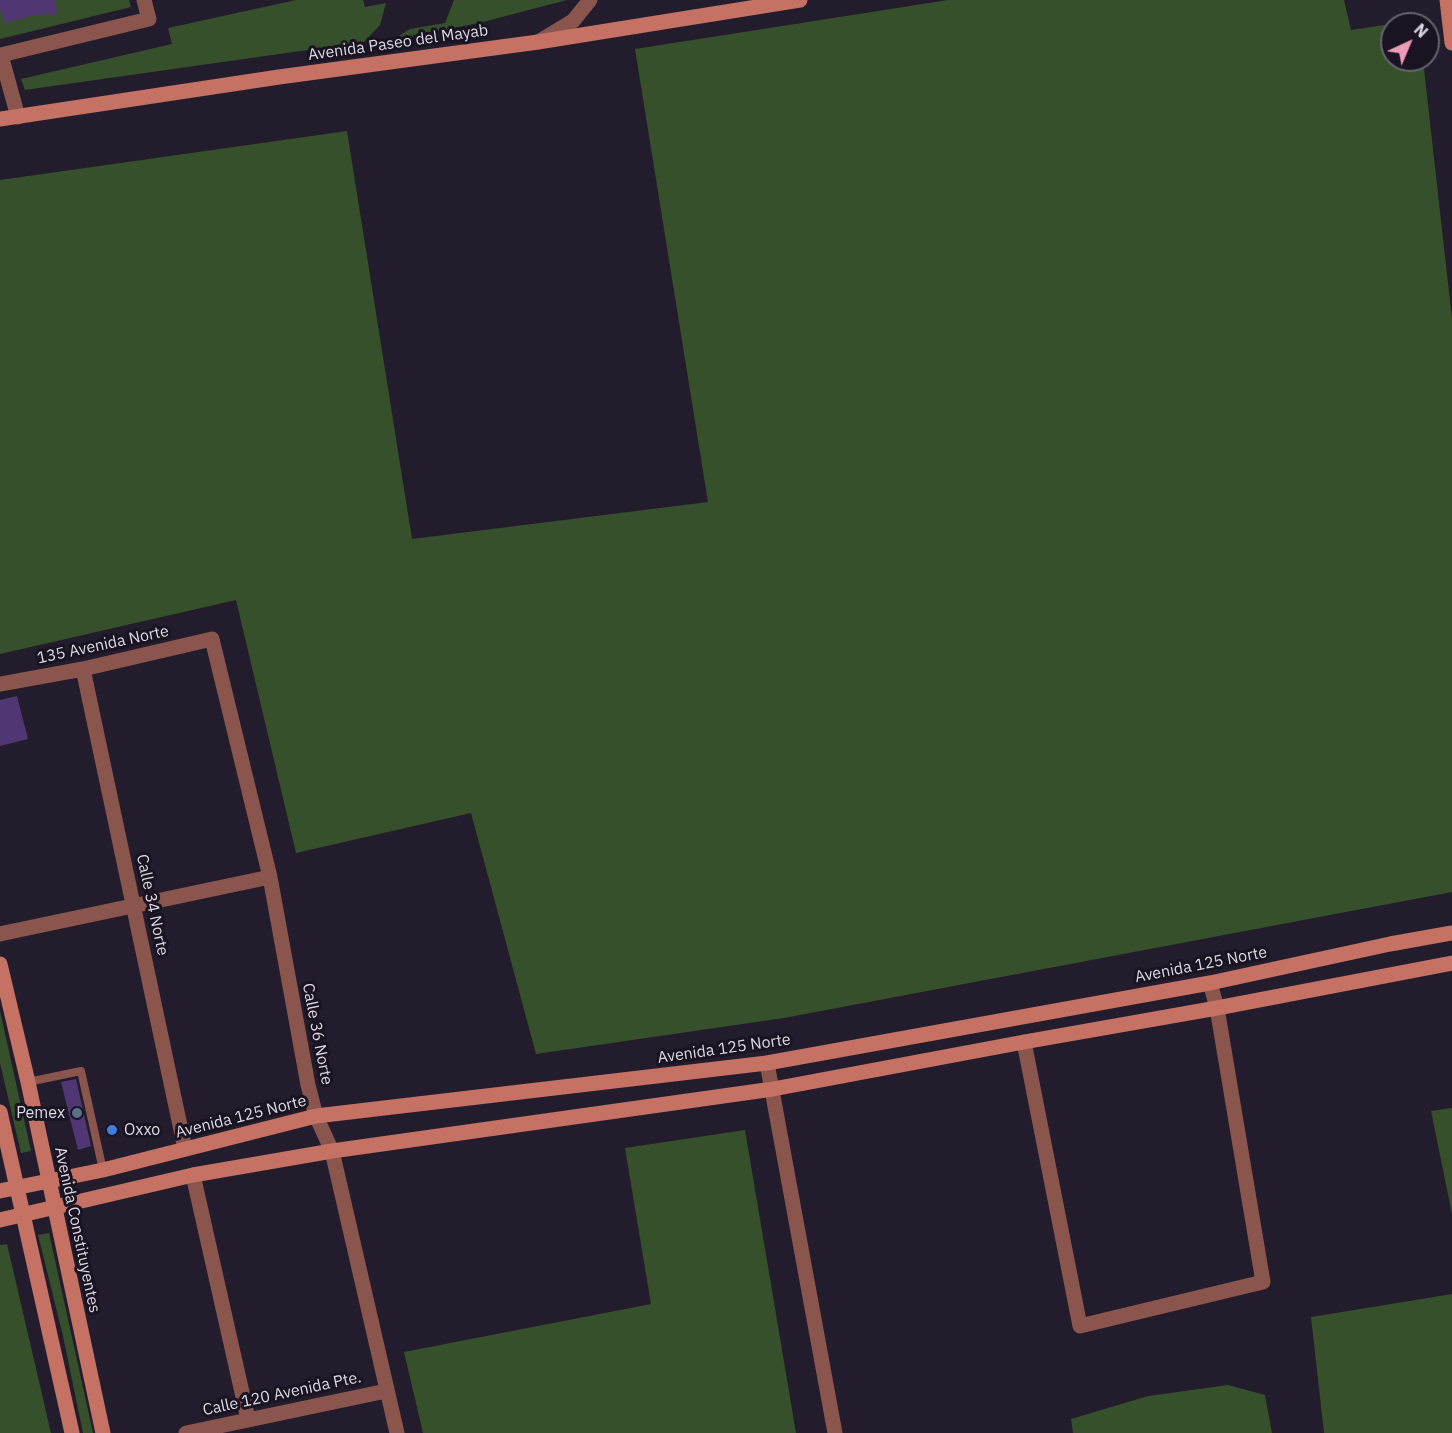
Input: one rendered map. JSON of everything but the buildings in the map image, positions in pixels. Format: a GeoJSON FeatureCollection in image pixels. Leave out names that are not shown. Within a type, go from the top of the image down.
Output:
{"type":"FeatureCollection","features":[{"type":"Feature","properties":{"kind":"main road","name":"Avenida Paseo del Mayab"},"geometry":{"type":"LineString","coordinates":[[0,119],[279,77],[538,42],[800,0]]}},
{"type":"Feature","properties":{"kind":"main road"},"geometry":{"type":"LineString","coordinates":[[1447,0],[1452,43]]}},
{"type":"Feature","properties":{"kind":"main road","name":"Avenida 125 Norte"},"geometry":{"type":"LineString","coordinates":[[0,1191],[103,1170],[316,1116],[767,1063],[1210,983],[1452,933]]}},
{"type":"Feature","properties":{"kind":"main road"},"geometry":{"type":"LineString","coordinates":[[0,1220],[193,1175],[332,1151],[773,1089],[1452,963]]}},
{"type":"Feature","properties":{"kind":"main road","name":"Avenida Constituyentes"},"geometry":{"type":"LineString","coordinates":[[0,964],[28,1082],[53,1208],[103,1433]]}},
{"type":"Feature","properties":{"kind":"main road"},"geometry":{"type":"LineString","coordinates":[[0,1112],[72,1433]]}},
{"type":"Feature","properties":{"kind":"street"},"geometry":{"type":"LineString","coordinates":[[18,117],[1,56],[149,19],[144,0]]}},
{"type":"Feature","properties":{"kind":"street"},"geometry":{"type":"LineString","coordinates":[[538,42],[573,21],[590,0]]}},
{"type":"Feature","properties":{"kind":"street","name":"135 Avenida Norte"},"geometry":{"type":"LineString","coordinates":[[0,684],[83,669],[212,639]]}},
{"type":"Feature","properties":{"kind":"street","name":"Calle 36 Norte"},"geometry":{"type":"LineString","coordinates":[[212,639],[270,877],[308,1085],[316,1116],[332,1151],[396,1433]]}},
{"type":"Feature","properties":{"kind":"street","name":"Calle 34 Norte"},"geometry":{"type":"LineString","coordinates":[[83,669],[185,1149]]}},
{"type":"Feature","properties":{"kind":"street"},"geometry":{"type":"LineString","coordinates":[[0,934],[270,877]]}},
{"type":"Feature","properties":{"kind":"street"},"geometry":{"type":"LineString","coordinates":[[1024,1042],[1080,1326],[1263,1281],[1218,1008],[1210,983]]}},
{"type":"Feature","properties":{"kind":"street"},"geometry":{"type":"LineString","coordinates":[[767,1063],[835,1433]]}},
{"type":"Feature","properties":{"kind":"street"},"geometry":{"type":"LineString","coordinates":[[193,1175],[248,1419]]}},
{"type":"Feature","properties":{"kind":"street","name":"Calle 120 Avenida Pte."},"geometry":{"type":"LineString","coordinates":[[186,1433],[386,1391]]}},
{"type":"Feature","properties":{"kind":"lane"},"geometry":{"type":"LineString","coordinates":[[28,1082],[81,1071],[103,1170]]}},
{"type":"Feature","properties":{"kind":"green space"},"geometry":{"type":"Polygon","coordinates":[[[0,0],[129,0],[131,7],[0,39],[0,0]]]}},
{"type":"Feature","properties":{"kind":"green space"},"geometry":{"type":"Polygon","coordinates":[[[296,0],[363,0],[365,7],[386,3],[380,25],[364,42],[25,90],[21,79],[172,44],[168,28],[296,0]]]}},
{"type":"Feature","properties":{"kind":"green space"},"geometry":{"type":"Polygon","coordinates":[[[454,0],[567,0],[479,23],[394,39],[410,29],[445,23],[454,0]]]}},
{"type":"Feature","properties":{"kind":"green space"},"geometry":{"type":"Polygon","coordinates":[[[948,0],[1344,0],[1351,30],[1380,26],[1380,72],[1424,72],[1452,319],[1452,892],[784,1018],[536,1054],[471,813],[296,853],[236,600],[0,654],[0,180],[347,131],[412,539],[708,502],[635,49],[948,0]]]}},
{"type":"Feature","properties":{"kind":"green space"},"geometry":{"type":"Polygon","coordinates":[[[0,1011],[31,1151],[21,1153],[0,1063],[0,1011]]]}},
{"type":"Feature","properties":{"kind":"green space"},"geometry":{"type":"Polygon","coordinates":[[[1452,1108],[1452,1214],[1431,1111],[1452,1108]]]}},
{"type":"Feature","properties":{"kind":"green space"},"geometry":{"type":"Polygon","coordinates":[[[745,1130],[796,1433],[423,1433],[404,1352],[651,1304],[625,1148],[745,1130]]]}},
{"type":"Feature","properties":{"kind":"green space"},"geometry":{"type":"Polygon","coordinates":[[[49,1233],[93,1433],[83,1433],[63,1336],[38,1235],[49,1233]]]}},
{"type":"Feature","properties":{"kind":"green space"},"geometry":{"type":"Polygon","coordinates":[[[7,1244],[51,1433],[0,1433],[0,1245],[7,1244]]]}},
{"type":"Feature","properties":{"kind":"green space"},"geometry":{"type":"Polygon","coordinates":[[[1452,1294],[1452,1433],[1324,1433],[1311,1317],[1452,1294]]]}},
{"type":"Feature","properties":{"kind":"green space"},"geometry":{"type":"Polygon","coordinates":[[[1228,1385],[1265,1395],[1272,1433],[1073,1433],[1071,1419],[1148,1396],[1228,1385]]]}},
{"type":"Feature","properties":{"kind":"place","name":"Pemex"},"geometry":{"type":"Point","coordinates":[77,1113]}},
{"type":"Feature","properties":{"kind":"place","name":"Oxxo"},"geometry":{"type":"Point","coordinates":[112,1130]}}]}
